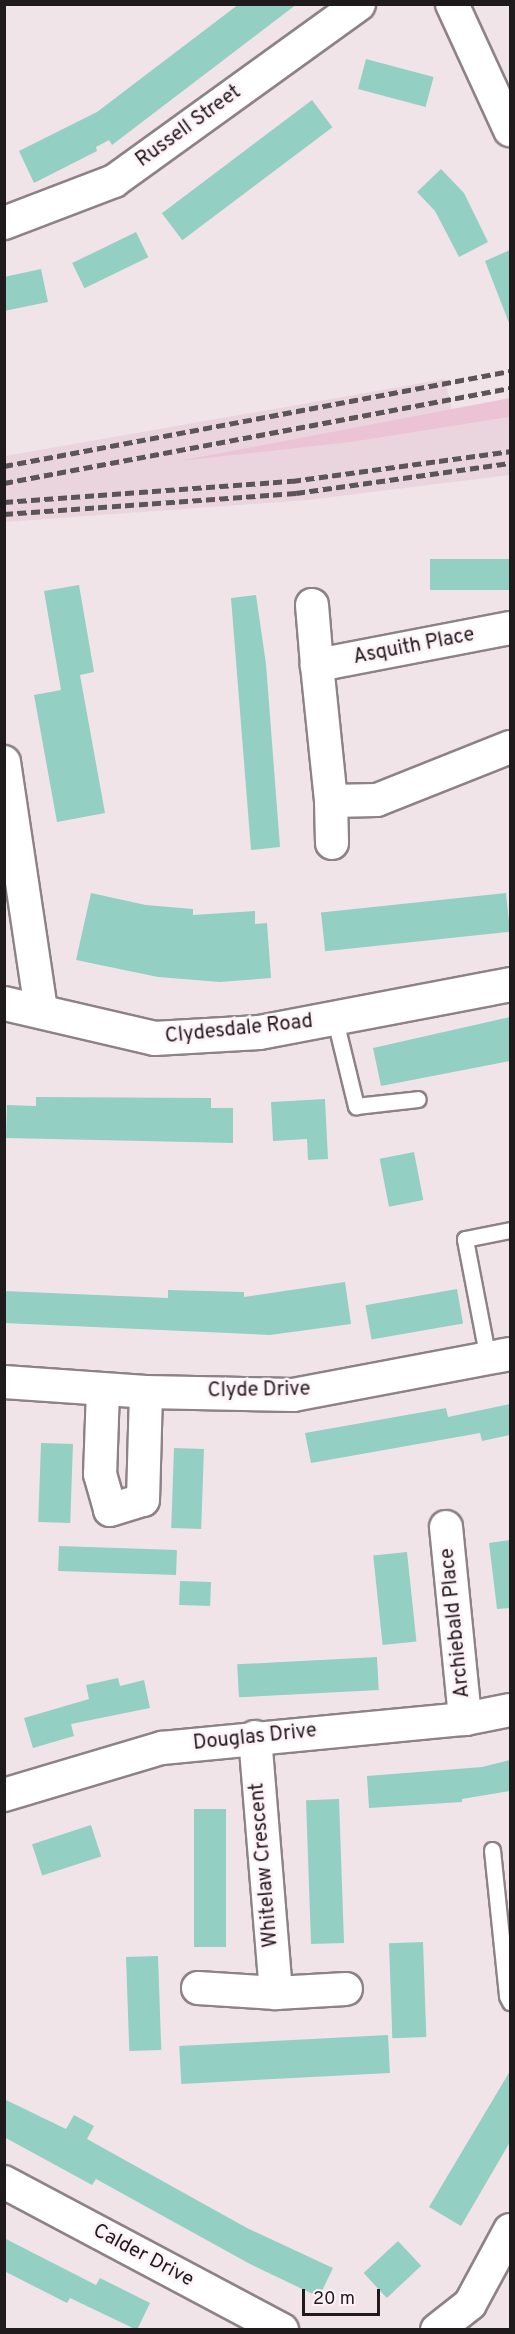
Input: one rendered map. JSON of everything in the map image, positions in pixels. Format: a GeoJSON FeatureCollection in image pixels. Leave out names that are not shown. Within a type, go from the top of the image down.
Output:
{"type":"FeatureCollection","features":[{"type":"Feature","properties":{"kind":"main road","name":"Clydesdale Road"},"geometry":{"type":"LineString","coordinates":[[4,1003],[41,1009],[154,1038],[260,1032],[334,1020],[510,984]]}},
{"type":"Feature","properties":{"kind":"street","name":"Russell Street"},"geometry":{"type":"LineString","coordinates":[[4,223],[114,181],[359,4]]}},
{"type":"Feature","properties":{"kind":"street"},"geometry":{"type":"LineString","coordinates":[[452,4],[510,130]]}},
{"type":"Feature","properties":{"kind":"street"},"geometry":{"type":"LineString","coordinates":[[312,605],[331,801],[332,843]]}},
{"type":"Feature","properties":{"kind":"street","name":"Asquith Place"},"geometry":{"type":"LineString","coordinates":[[317,665],[510,628]]}},
{"type":"Feature","properties":{"kind":"street"},"geometry":{"type":"LineString","coordinates":[[331,801],[377,800],[510,747]]}},
{"type":"Feature","properties":{"kind":"street"},"geometry":{"type":"LineString","coordinates":[[4,762],[41,1009]]}},
{"type":"Feature","properties":{"kind":"street","name":"Clyde Drive"},"geometry":{"type":"LineString","coordinates":[[4,1382],[146,1392],[293,1395],[499,1357]]}},
{"type":"Feature","properties":{"kind":"street"},"geometry":{"type":"LineString","coordinates":[[103,1390],[100,1474],[110,1510],[142,1500],[146,1392]]}},
{"type":"Feature","properties":{"kind":"street","name":"Archiebald Place"},"geometry":{"type":"LineString","coordinates":[[446,1527],[465,1719]]}},
{"type":"Feature","properties":{"kind":"street","name":"Douglas Drive"},"geometry":{"type":"LineString","coordinates":[[4,1795],[162,1748],[255,1737],[465,1719],[510,1710]]}},
{"type":"Feature","properties":{"kind":"street","name":"Whitelaw Crescent"},"geometry":{"type":"LineString","coordinates":[[255,1737],[276,1993]]}},
{"type":"Feature","properties":{"kind":"street"},"geometry":{"type":"LineString","coordinates":[[198,1988],[276,1993],[346,1989]]}},
{"type":"Feature","properties":{"kind":"street","name":"Calder Drive"},"geometry":{"type":"LineString","coordinates":[[4,2182],[282,2330]]}},
{"type":"Feature","properties":{"kind":"street"},"geometry":{"type":"LineString","coordinates":[[437,2330],[470,2304],[510,2230]]}},
{"type":"Feature","properties":{"kind":"lane"},"geometry":{"type":"LineString","coordinates":[[334,1020],[356,1106],[418,1099]]}},
{"type":"Feature","properties":{"kind":"lane"},"geometry":{"type":"LineString","coordinates":[[499,1357],[465,1239],[510,1230]]}},
{"type":"Feature","properties":{"kind":"lane"},"geometry":{"type":"LineString","coordinates":[[492,1851],[507,1996],[510,2002]]}},
{"type":"Feature","properties":{"kind":"shaded area"},"geometry":{"type":"Polygon","coordinates":[[[445,379],[452,410],[190,459],[352,442],[510,417],[510,475],[308,500],[5,522],[5,456],[445,379]]]}},
{"type":"Feature","properties":{"kind":"shaded area"},"geometry":{"type":"Polygon","coordinates":[[[510,398],[510,417],[352,442],[179,461],[510,398]]]}},
{"type":"Feature","properties":{"kind":"building"},"geometry":{"type":"Polygon","coordinates":[[[239,4],[297,4],[112,145],[109,140],[96,147],[97,151],[34,183],[19,151],[97,112],[239,4]]]}},
{"type":"Feature","properties":{"kind":"building"},"geometry":{"type":"Polygon","coordinates":[[[366,59],[434,77],[426,107],[358,89],[366,59]]]}},
{"type":"Feature","properties":{"kind":"building"},"geometry":{"type":"Polygon","coordinates":[[[312,100],[332,127],[182,240],[162,213],[312,100]]]}},
{"type":"Feature","properties":{"kind":"building"},"geometry":{"type":"Polygon","coordinates":[[[441,169],[464,193],[488,242],[459,257],[435,211],[417,192],[441,169]]]}},
{"type":"Feature","properties":{"kind":"building"},"geometry":{"type":"Polygon","coordinates":[[[136,232],[148,257],[84,288],[72,263],[136,232]]]}},
{"type":"Feature","properties":{"kind":"building"},"geometry":{"type":"Polygon","coordinates":[[[510,250],[510,322],[509,323],[485,261],[510,250]]]}},
{"type":"Feature","properties":{"kind":"building"},"geometry":{"type":"Polygon","coordinates":[[[41,269],[48,302],[4,311],[4,277],[41,269]]]}},
{"type":"Feature","properties":{"kind":"building"},"geometry":{"type":"Polygon","coordinates":[[[430,559],[510,559],[510,590],[430,590],[430,559]]]}},
{"type":"Feature","properties":{"kind":"building"},"geometry":{"type":"Polygon","coordinates":[[[79,585],[94,672],[80,675],[105,813],[57,822],[34,695],[61,690],[44,591],[79,585]]]}},
{"type":"Feature","properties":{"kind":"building"},"geometry":{"type":"Polygon","coordinates":[[[256,595],[266,664],[280,847],[251,850],[231,598],[256,595]]]}},
{"type":"Feature","properties":{"kind":"building"},"geometry":{"type":"Polygon","coordinates":[[[91,893],[146,905],[193,909],[193,915],[255,911],[255,924],[267,923],[271,978],[220,982],[158,977],[76,960],[91,893]]]}},
{"type":"Feature","properties":{"kind":"building"},"geometry":{"type":"Polygon","coordinates":[[[506,893],[510,932],[325,951],[321,912],[506,893]]]}},
{"type":"Feature","properties":{"kind":"building"},"geometry":{"type":"Polygon","coordinates":[[[510,1017],[510,1061],[381,1086],[373,1048],[510,1017]]]}},
{"type":"Feature","properties":{"kind":"building"},"geometry":{"type":"Polygon","coordinates":[[[36,1097],[211,1098],[211,1108],[233,1108],[233,1143],[6,1138],[7,1105],[36,1106],[36,1097]]]}},
{"type":"Feature","properties":{"kind":"building"},"geometry":{"type":"Polygon","coordinates":[[[325,1099],[328,1159],[308,1160],[307,1139],[273,1141],[271,1102],[325,1099]]]}},
{"type":"Feature","properties":{"kind":"building"},"geometry":{"type":"Polygon","coordinates":[[[414,1152],[423,1200],[389,1207],[380,1159],[414,1152]]]}},
{"type":"Feature","properties":{"kind":"building"},"geometry":{"type":"Polygon","coordinates":[[[345,1282],[351,1324],[270,1335],[4,1323],[4,1291],[168,1298],[168,1290],[244,1292],[244,1297],[345,1282]]]}},
{"type":"Feature","properties":{"kind":"building"},"geometry":{"type":"Polygon","coordinates":[[[457,1289],[463,1323],[371,1340],[365,1305],[457,1289]]]}},
{"type":"Feature","properties":{"kind":"building"},"geometry":{"type":"Polygon","coordinates":[[[510,1404],[510,1435],[482,1441],[480,1433],[311,1463],[305,1433],[446,1408],[448,1417],[510,1404]]]}},
{"type":"Feature","properties":{"kind":"building"},"geometry":{"type":"Polygon","coordinates":[[[41,1443],[73,1444],[70,1523],[38,1522],[41,1443]]]}},
{"type":"Feature","properties":{"kind":"building"},"geometry":{"type":"Polygon","coordinates":[[[174,1448],[204,1449],[201,1529],[171,1528],[174,1448]]]}},
{"type":"Feature","properties":{"kind":"building"},"geometry":{"type":"Polygon","coordinates":[[[510,1540],[510,1608],[497,1609],[489,1543],[510,1540]]]}},
{"type":"Feature","properties":{"kind":"building"},"geometry":{"type":"Polygon","coordinates":[[[59,1546],[177,1550],[176,1575],[58,1571],[59,1546]]]}},
{"type":"Feature","properties":{"kind":"building"},"geometry":{"type":"Polygon","coordinates":[[[407,1552],[416,1642],[383,1645],[373,1556],[407,1552]]]}},
{"type":"Feature","properties":{"kind":"building"},"geometry":{"type":"Polygon","coordinates":[[[180,1581],[211,1582],[210,1606],[179,1605],[180,1581]]]}},
{"type":"Feature","properties":{"kind":"building"},"geometry":{"type":"Polygon","coordinates":[[[377,1657],[379,1690],[239,1697],[237,1664],[377,1657]]]}},
{"type":"Feature","properties":{"kind":"building"},"geometry":{"type":"Polygon","coordinates":[[[118,1678],[120,1686],[144,1680],[150,1708],[71,1724],[74,1736],[33,1748],[24,1718],[89,1699],[86,1685],[118,1678]]]}},
{"type":"Feature","properties":{"kind":"building"},"geometry":{"type":"Polygon","coordinates":[[[510,1760],[510,1791],[462,1799],[462,1802],[369,1808],[367,1776],[482,1767],[510,1760]]]}},
{"type":"Feature","properties":{"kind":"building"},"geometry":{"type":"Polygon","coordinates":[[[339,1799],[344,1943],[311,1944],[306,1800],[339,1799]]]}},
{"type":"Feature","properties":{"kind":"building"},"geometry":{"type":"Polygon","coordinates":[[[194,1809],[226,1809],[226,1947],[194,1947],[194,1809]]]}},
{"type":"Feature","properties":{"kind":"building"},"geometry":{"type":"Polygon","coordinates":[[[91,1825],[101,1856],[42,1876],[32,1844],[91,1825]]]}},
{"type":"Feature","properties":{"kind":"building"},"geometry":{"type":"Polygon","coordinates":[[[423,1942],[426,2037],[392,2038],[389,1943],[423,1942]]]}},
{"type":"Feature","properties":{"kind":"building"},"geometry":{"type":"Polygon","coordinates":[[[158,1956],[161,2050],[129,2051],[126,1957],[158,1956]]]}},
{"type":"Feature","properties":{"kind":"building"},"geometry":{"type":"Polygon","coordinates":[[[388,2035],[390,2073],[181,2084],[179,2046],[388,2035]]]}},
{"type":"Feature","properties":{"kind":"building"},"geometry":{"type":"Polygon","coordinates":[[[510,2071],[510,2142],[461,2226],[429,2207],[510,2071]]]}},
{"type":"Feature","properties":{"kind":"building"},"geometry":{"type":"Polygon","coordinates":[[[4,2099],[66,2129],[74,2115],[94,2126],[87,2139],[247,2228],[333,2268],[319,2297],[250,2264],[96,2179],[92,2185],[4,2137],[4,2099]]]}},
{"type":"Feature","properties":{"kind":"building"},"geometry":{"type":"Polygon","coordinates":[[[4,2238],[96,2285],[100,2278],[150,2303],[137,2330],[70,2298],[67,2303],[4,2271],[4,2238]]]}},
{"type":"Feature","properties":{"kind":"building"},"geometry":{"type":"Polygon","coordinates":[[[398,2241],[421,2266],[387,2298],[364,2273],[398,2241]]]}},
{"type":"Feature","properties":{"kind":"railway"},"geometry":{"type":"LineString","coordinates":[[4,466],[510,371]]}},
{"type":"Feature","properties":{"kind":"railway"},"geometry":{"type":"LineString","coordinates":[[4,483],[510,388]]}},
{"type":"Feature","properties":{"kind":"railway"},"geometry":{"type":"LineString","coordinates":[[4,502],[292,481],[510,451]]}},
{"type":"Feature","properties":{"kind":"railway"},"geometry":{"type":"LineString","coordinates":[[4,514],[296,493],[510,463]]}}]}
